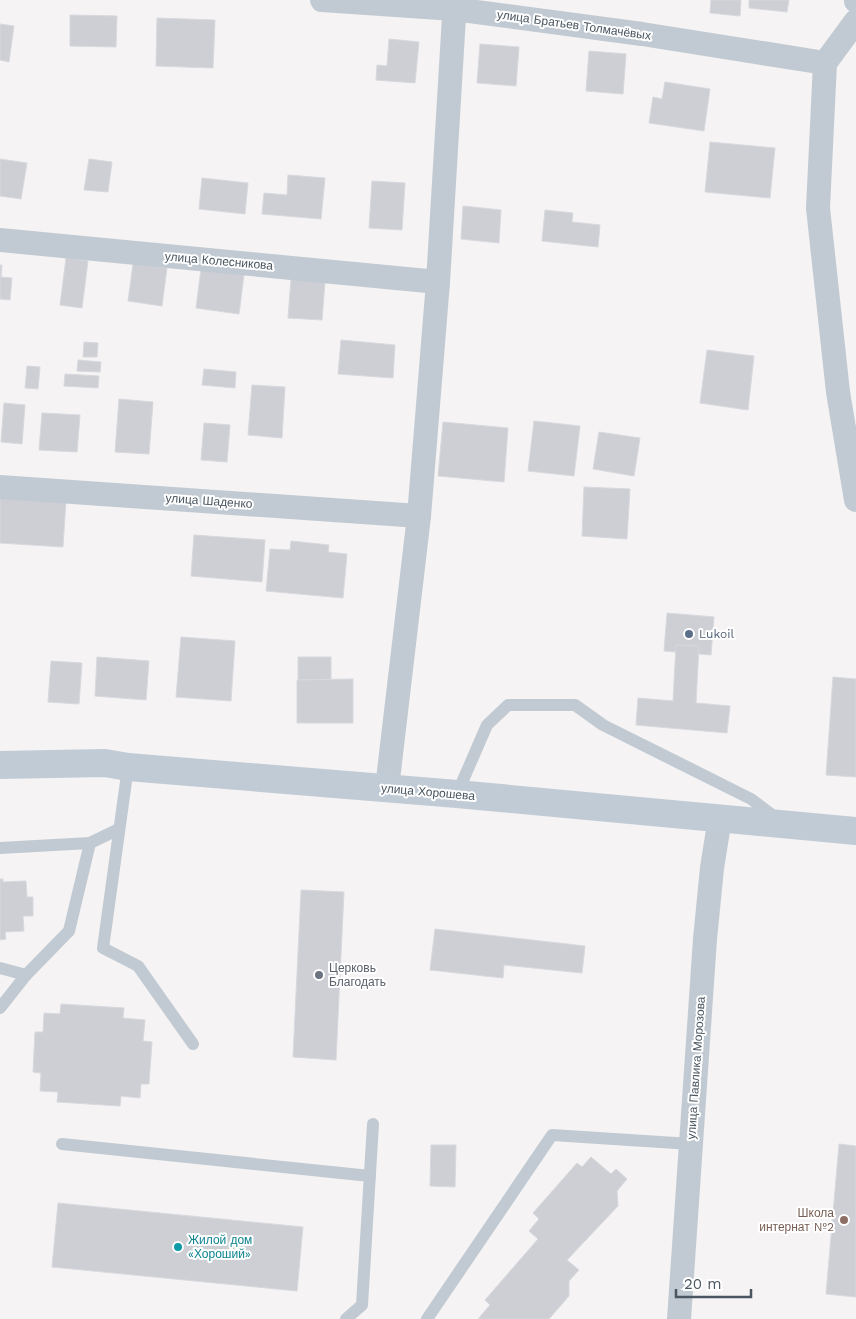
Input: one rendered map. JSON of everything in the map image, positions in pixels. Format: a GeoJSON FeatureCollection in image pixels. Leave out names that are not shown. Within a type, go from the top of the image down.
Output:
{"type":"FeatureCollection","features":[{"type":"Feature","properties":{"kind":"main road","name":"улица Хорошева"},"geometry":{"type":"LineString","coordinates":[[0,764],[105,763],[128,767],[457,794],[856,831]]}},
{"type":"Feature","properties":{"kind":"street","name":"улица Братьев Толмачёвых"},"geometry":{"type":"LineString","coordinates":[[322,0],[455,4],[825,63]]}},
{"type":"Feature","properties":{"kind":"street"},"geometry":{"type":"LineString","coordinates":[[387,788],[418,516],[438,282],[455,4]]}},
{"type":"Feature","properties":{"kind":"street"},"geometry":{"type":"LineString","coordinates":[[856,21],[825,63],[818,208],[847,384],[856,500]]}},
{"type":"Feature","properties":{"kind":"street","name":"улица Колесникова"},"geometry":{"type":"LineString","coordinates":[[0,240],[438,282]]}},
{"type":"Feature","properties":{"kind":"street","name":"улица Шаденко"},"geometry":{"type":"LineString","coordinates":[[0,487],[418,516]]}},
{"type":"Feature","properties":{"kind":"street","name":"улица Павлика Морозова"},"geometry":{"type":"LineString","coordinates":[[679,1319],[705,938],[712,868],[720,818]]}},
{"type":"Feature","properties":{"kind":"lane"},"geometry":{"type":"LineString","coordinates":[[457,794],[487,724],[508,705],[575,705],[603,725],[751,799],[784,825]]}},
{"type":"Feature","properties":{"kind":"lane"},"geometry":{"type":"LineString","coordinates":[[128,767],[103,948],[138,966],[193,1044]]}},
{"type":"Feature","properties":{"kind":"lane"},"geometry":{"type":"LineString","coordinates":[[0,848],[90,844],[119,829]]}},
{"type":"Feature","properties":{"kind":"lane"},"geometry":{"type":"LineString","coordinates":[[0,1008],[26,975],[69,931],[90,844]]}},
{"type":"Feature","properties":{"kind":"lane"},"geometry":{"type":"LineString","coordinates":[[0,968],[26,975]]}},
{"type":"Feature","properties":{"kind":"lane"},"geometry":{"type":"LineString","coordinates":[[346,1319],[362,1305],[373,1124]]}},
{"type":"Feature","properties":{"kind":"lane"},"geometry":{"type":"LineString","coordinates":[[427,1319],[552,1135],[691,1144]]}},
{"type":"Feature","properties":{"kind":"lane"},"geometry":{"type":"LineString","coordinates":[[62,1144],[370,1176]]}},
{"type":"Feature","properties":{"kind":"building"},"geometry":{"type":"Polygon","coordinates":[[[711,0],[741,0],[740,16],[710,13],[711,0]]]}},
{"type":"Feature","properties":{"kind":"building"},"geometry":{"type":"Polygon","coordinates":[[[749,0],[789,0],[787,12],[749,8],[749,0]]]}},
{"type":"Feature","properties":{"kind":"building"},"geometry":{"type":"Polygon","coordinates":[[[70,15],[117,16],[116,47],[70,46],[70,15]]]}},
{"type":"Feature","properties":{"kind":"building"},"geometry":{"type":"Polygon","coordinates":[[[157,18],[215,20],[213,68],[156,66],[157,18]]]}},
{"type":"Feature","properties":{"kind":"building"},"geometry":{"type":"Polygon","coordinates":[[[0,24],[14,26],[9,62],[0,60],[0,24]]]}},
{"type":"Feature","properties":{"kind":"building"},"geometry":{"type":"Polygon","coordinates":[[[389,39],[419,42],[415,83],[376,80],[377,65],[387,66],[389,39]]]}},
{"type":"Feature","properties":{"kind":"building"},"geometry":{"type":"Polygon","coordinates":[[[480,44],[519,47],[516,86],[477,83],[480,44]]]}},
{"type":"Feature","properties":{"kind":"building"},"geometry":{"type":"Polygon","coordinates":[[[589,51],[626,54],[623,94],[586,91],[589,51]]]}},
{"type":"Feature","properties":{"kind":"building"},"geometry":{"type":"Polygon","coordinates":[[[665,82],[710,89],[704,131],[649,123],[653,97],[662,99],[665,82]]]}},
{"type":"Feature","properties":{"kind":"building"},"geometry":{"type":"Polygon","coordinates":[[[710,142],[775,148],[770,198],[705,192],[710,142]]]}},
{"type":"Feature","properties":{"kind":"building"},"geometry":{"type":"Polygon","coordinates":[[[0,159],[27,163],[21,199],[0,196],[0,159]]]}},
{"type":"Feature","properties":{"kind":"building"},"geometry":{"type":"Polygon","coordinates":[[[89,159],[112,162],[108,192],[84,190],[89,159]]]}},
{"type":"Feature","properties":{"kind":"building"},"geometry":{"type":"Polygon","coordinates":[[[288,175],[325,178],[321,219],[262,214],[264,193],[287,195],[288,175]]]}},
{"type":"Feature","properties":{"kind":"building"},"geometry":{"type":"Polygon","coordinates":[[[202,178],[248,183],[245,214],[199,209],[202,178]]]}},
{"type":"Feature","properties":{"kind":"building"},"geometry":{"type":"Polygon","coordinates":[[[372,181],[405,183],[402,230],[369,228],[372,181]]]}},
{"type":"Feature","properties":{"kind":"building"},"geometry":{"type":"Polygon","coordinates":[[[463,206],[501,210],[499,243],[461,239],[463,206]]]}},
{"type":"Feature","properties":{"kind":"building"},"geometry":{"type":"Polygon","coordinates":[[[545,210],[573,213],[572,222],[600,225],[598,247],[542,241],[545,210]]]}},
{"type":"Feature","properties":{"kind":"building"},"geometry":{"type":"Polygon","coordinates":[[[66,258],[88,261],[82,308],[60,305],[66,258]]]}},
{"type":"Feature","properties":{"kind":"building"},"geometry":{"type":"Polygon","coordinates":[[[133,264],[167,268],[162,306],[128,301],[133,264]]]}},
{"type":"Feature","properties":{"kind":"building"},"geometry":{"type":"Polygon","coordinates":[[[0,265],[2,265],[1,277],[12,278],[10,300],[0,299],[0,265]]]}},
{"type":"Feature","properties":{"kind":"building"},"geometry":{"type":"Polygon","coordinates":[[[201,269],[244,275],[239,314],[196,308],[201,269]]]}},
{"type":"Feature","properties":{"kind":"building"},"geometry":{"type":"Polygon","coordinates":[[[291,279],[325,282],[322,320],[288,318],[291,279]]]}},
{"type":"Feature","properties":{"kind":"building"},"geometry":{"type":"Polygon","coordinates":[[[341,340],[395,345],[393,378],[338,374],[341,340]]]}},
{"type":"Feature","properties":{"kind":"building"},"geometry":{"type":"Polygon","coordinates":[[[84,342],[98,343],[97,357],[83,357],[84,342]]]}},
{"type":"Feature","properties":{"kind":"building"},"geometry":{"type":"Polygon","coordinates":[[[707,350],[754,356],[748,410],[700,403],[707,350]]]}},
{"type":"Feature","properties":{"kind":"building"},"geometry":{"type":"Polygon","coordinates":[[[78,360],[101,362],[100,372],[77,371],[78,360]]]}},
{"type":"Feature","properties":{"kind":"building"},"geometry":{"type":"Polygon","coordinates":[[[27,366],[40,367],[38,389],[25,388],[27,366]]]}},
{"type":"Feature","properties":{"kind":"building"},"geometry":{"type":"Polygon","coordinates":[[[204,369],[236,372],[235,388],[202,385],[204,369]]]}},
{"type":"Feature","properties":{"kind":"building"},"geometry":{"type":"Polygon","coordinates":[[[65,374],[99,376],[98,388],[64,386],[65,374]]]}},
{"type":"Feature","properties":{"kind":"building"},"geometry":{"type":"Polygon","coordinates":[[[252,385],[285,387],[282,438],[248,435],[252,385]]]}},
{"type":"Feature","properties":{"kind":"building"},"geometry":{"type":"Polygon","coordinates":[[[119,399],[153,402],[149,454],[115,452],[119,399]]]}},
{"type":"Feature","properties":{"kind":"building"},"geometry":{"type":"Polygon","coordinates":[[[4,403],[25,405],[22,444],[1,442],[4,403]]]}},
{"type":"Feature","properties":{"kind":"building"},"geometry":{"type":"Polygon","coordinates":[[[42,413],[80,415],[77,452],[39,450],[42,413]]]}},
{"type":"Feature","properties":{"kind":"building"},"geometry":{"type":"Polygon","coordinates":[[[534,421],[580,426],[574,476],[528,471],[534,421]]]}},
{"type":"Feature","properties":{"kind":"building"},"geometry":{"type":"Polygon","coordinates":[[[443,422],[508,428],[504,482],[438,476],[443,422]]]}},
{"type":"Feature","properties":{"kind":"building"},"geometry":{"type":"Polygon","coordinates":[[[204,423],[230,425],[227,462],[201,460],[204,423]]]}},
{"type":"Feature","properties":{"kind":"building"},"geometry":{"type":"Polygon","coordinates":[[[599,432],[640,438],[634,476],[593,469],[599,432]]]}},
{"type":"Feature","properties":{"kind":"building"},"geometry":{"type":"Polygon","coordinates":[[[584,487],[630,489],[627,539],[582,536],[584,487]]]}},
{"type":"Feature","properties":{"kind":"building"},"geometry":{"type":"Polygon","coordinates":[[[0,495],[66,500],[63,547],[0,543],[0,495]]]}},
{"type":"Feature","properties":{"kind":"building"},"geometry":{"type":"Polygon","coordinates":[[[194,535],[265,540],[262,582],[191,576],[194,535]]]}},
{"type":"Feature","properties":{"kind":"building"},"geometry":{"type":"Polygon","coordinates":[[[291,541],[329,545],[328,552],[347,554],[343,598],[266,591],[270,549],[290,550],[291,541]]]}},
{"type":"Feature","properties":{"kind":"building","name":"Lukoil"},"geometry":{"type":"Polygon","coordinates":[[[667,613],[714,617],[711,655],[664,651],[667,613]]]}},
{"type":"Feature","properties":{"kind":"building"},"geometry":{"type":"Polygon","coordinates":[[[181,637],[235,641],[231,701],[176,697],[181,637]]]}},
{"type":"Feature","properties":{"kind":"building"},"geometry":{"type":"Polygon","coordinates":[[[676,645],[699,646],[696,703],[730,706],[727,733],[636,725],[638,698],[673,701],[676,645]]]}},
{"type":"Feature","properties":{"kind":"building"},"geometry":{"type":"Polygon","coordinates":[[[97,657],[149,661],[146,700],[95,696],[97,657]]]}},
{"type":"Feature","properties":{"kind":"building"},"geometry":{"type":"Polygon","coordinates":[[[298,657],[331,657],[331,680],[298,680],[298,657]]]}},
{"type":"Feature","properties":{"kind":"building"},"geometry":{"type":"Polygon","coordinates":[[[51,661],[82,663],[79,704],[48,702],[51,661]]]}},
{"type":"Feature","properties":{"kind":"building"},"geometry":{"type":"Polygon","coordinates":[[[833,677],[856,679],[856,777],[826,775],[833,677]]]}},
{"type":"Feature","properties":{"kind":"building"},"geometry":{"type":"Polygon","coordinates":[[[353,679],[353,723],[297,723],[297,680],[353,679]]]}},
{"type":"Feature","properties":{"kind":"building"},"geometry":{"type":"Polygon","coordinates":[[[0,879],[3,879],[3,882],[26,881],[27,897],[33,897],[33,916],[23,916],[24,931],[5,932],[6,939],[0,940],[0,879]]]}},
{"type":"Feature","properties":{"kind":"building","name":"Церковь Благодать"},"geometry":{"type":"Polygon","coordinates":[[[301,890],[344,892],[336,1060],[293,1057],[301,890]]]}},
{"type":"Feature","properties":{"kind":"building"},"geometry":{"type":"Polygon","coordinates":[[[435,929],[585,946],[582,973],[504,965],[503,978],[430,970],[435,929]]]}},
{"type":"Feature","properties":{"kind":"building"},"geometry":{"type":"Polygon","coordinates":[[[61,1004],[124,1008],[123,1018],[145,1020],[143,1041],[152,1042],[149,1084],[141,1084],[140,1098],[121,1096],[120,1106],[57,1102],[58,1092],[40,1091],[41,1073],[33,1072],[35,1032],[43,1032],[44,1013],[60,1014],[61,1004]]]}},
{"type":"Feature","properties":{"kind":"building","name":"Школа интернат №2"},"geometry":{"type":"Polygon","coordinates":[[[839,1144],[856,1146],[856,1297],[826,1294],[839,1144]]]}},
{"type":"Feature","properties":{"kind":"building"},"geometry":{"type":"Polygon","coordinates":[[[431,1145],[456,1145],[455,1187],[430,1186],[431,1145]]]}},
{"type":"Feature","properties":{"kind":"building"},"geometry":{"type":"Polygon","coordinates":[[[591,1157],[611,1174],[616,1169],[627,1179],[617,1191],[618,1206],[567,1260],[579,1270],[569,1281],[569,1296],[549,1319],[478,1319],[490,1305],[485,1300],[538,1239],[529,1231],[539,1219],[533,1213],[577,1163],[582,1167],[591,1157]]]}},
{"type":"Feature","properties":{"kind":"building","name":"Жилой дом «Хороший»"},"geometry":{"type":"Polygon","coordinates":[[[58,1203],[303,1227],[297,1291],[52,1267],[58,1203]]]}},
{"type":"Feature","properties":{"kind":"place","name":"Lukoil"},"geometry":{"type":"Point","coordinates":[689,634]}},
{"type":"Feature","properties":{"kind":"place","name":"Церковь Благодать"},"geometry":{"type":"Point","coordinates":[319,975]}},
{"type":"Feature","properties":{"kind":"place","name":"Школа интернат №2"},"geometry":{"type":"Point","coordinates":[844,1220]}},
{"type":"Feature","properties":{"kind":"place","name":"Жилой дом «Хороший»"},"geometry":{"type":"Point","coordinates":[178,1247]}}]}
